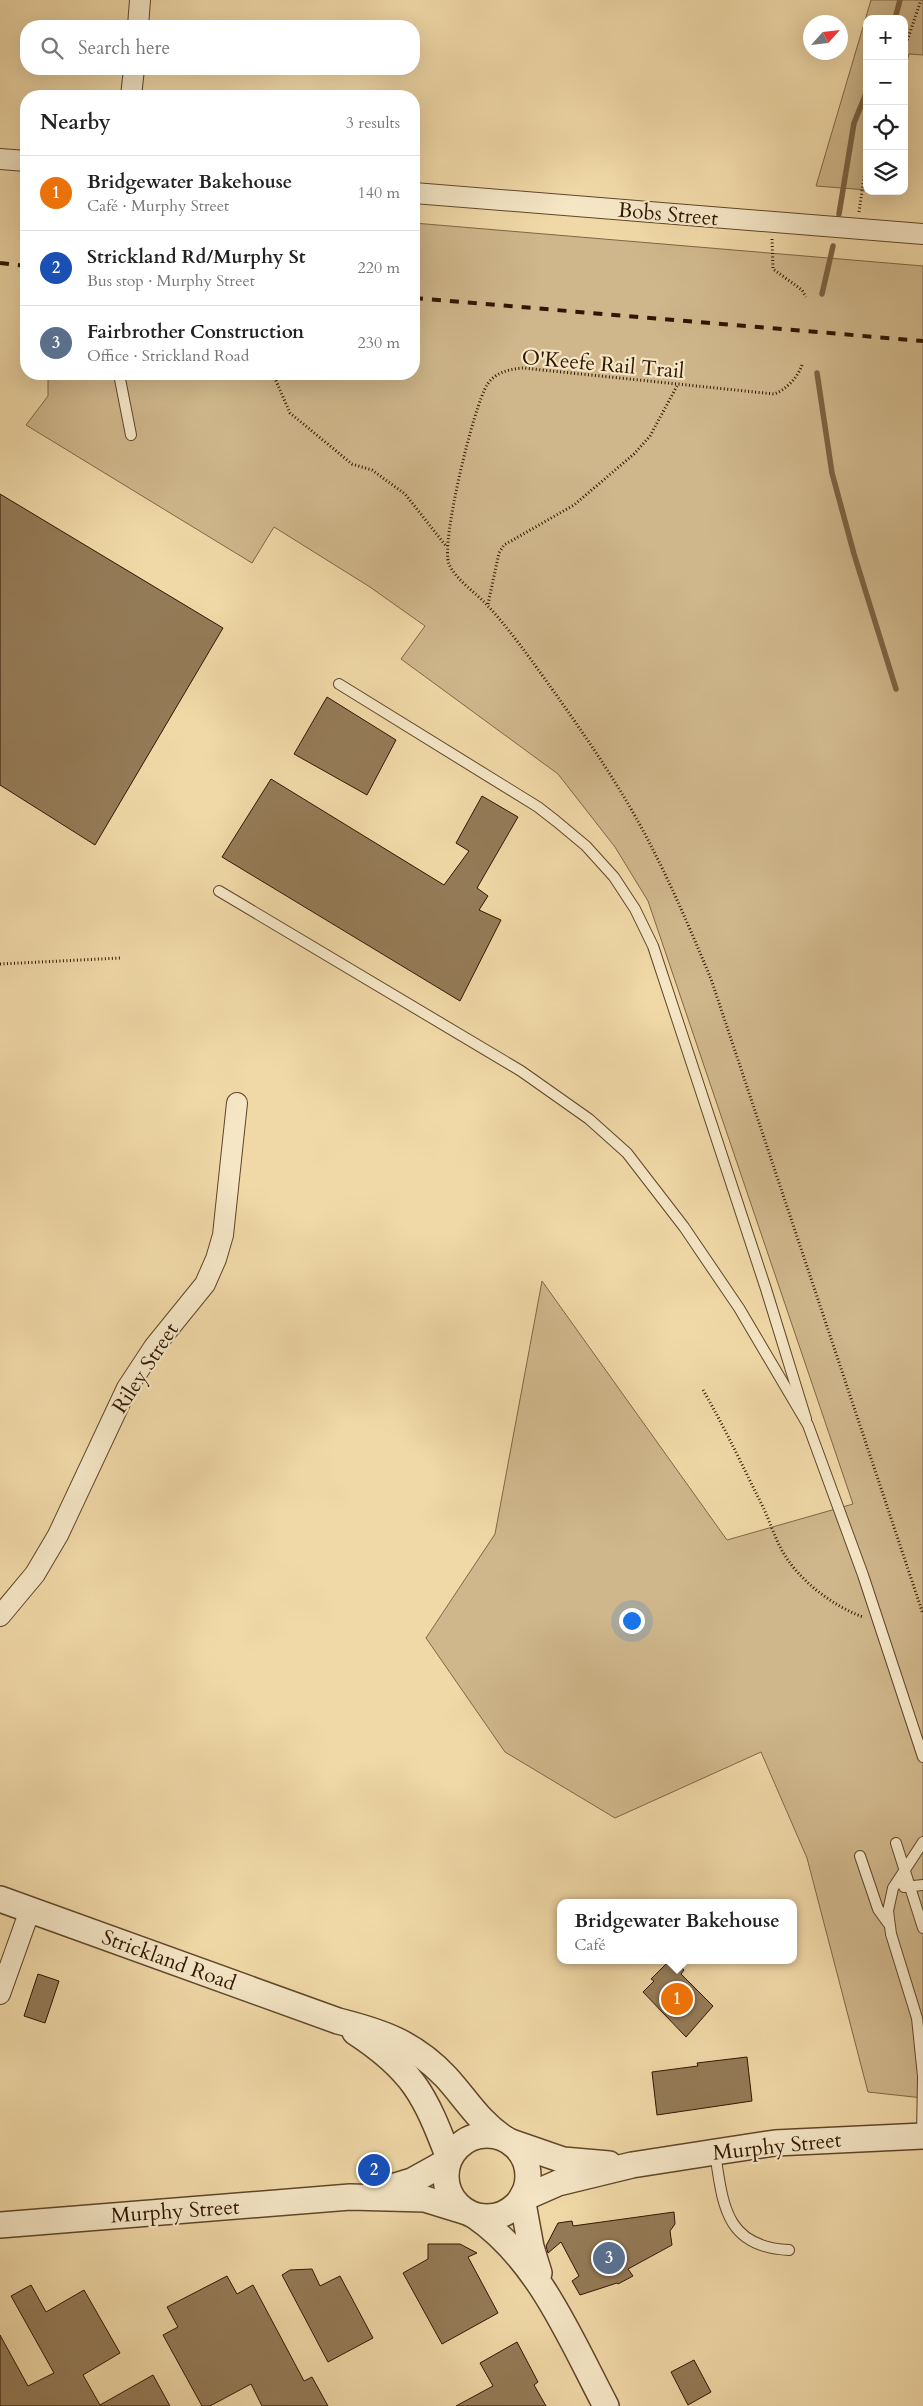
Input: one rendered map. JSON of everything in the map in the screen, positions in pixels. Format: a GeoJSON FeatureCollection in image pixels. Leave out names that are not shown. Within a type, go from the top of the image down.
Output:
{"type":"FeatureCollection","features":[{"type":"Feature","properties":{"kind":"street"},"geometry":{"type":"LineString","coordinates":[[138,20],[140,0]]}},
{"type":"Feature","properties":{"kind":"street"},"geometry":{"type":"LineString","coordinates":[[132,90],[133,75]]}},
{"type":"Feature","properties":{"kind":"street"},"geometry":{"type":"LineString","coordinates":[[0,159],[20,161]]}},
{"type":"Feature","properties":{"kind":"street","name":"Bobs Street"},"geometry":{"type":"LineString","coordinates":[[420,193],[923,234]]}},
{"type":"Feature","properties":{"kind":"street","name":"Riley Street"},"geometry":{"type":"LineString","coordinates":[[0,1616],[35,1574],[54,1541],[127,1388],[154,1347],[205,1284],[216,1259],[223,1236],[237,1103]]}},
{"type":"Feature","properties":{"kind":"street","name":"Strickland Road"},"geometry":{"type":"LineString","coordinates":[[0,1900],[338,2021],[390,2036],[417,2052],[446,2077],[484,2124],[508,2140]]}},
{"type":"Feature","properties":{"kind":"street"},"geometry":{"type":"LineString","coordinates":[[0,1994],[30,1910]]}},
{"type":"Feature","properties":{"kind":"street","name":"Strickland Road"},"geometry":{"type":"LineString","coordinates":[[338,2021],[396,2063],[418,2088],[431,2111],[448,2160]]}},
{"type":"Feature","properties":{"kind":"street"},"geometry":{"type":"LineString","coordinates":[[545,2292],[531,2247],[523,2197],[528,2176],[527,2167],[518,2149],[508,2140],[489,2134],[473,2136],[459,2145],[448,2160],[445,2180],[447,2189],[451,2197],[470,2213],[492,2227],[512,2247],[545,2292],[606,2406]]}},
{"type":"Feature","properties":{"kind":"street","name":"Murphy Street"},"geometry":{"type":"LineString","coordinates":[[523,2197],[558,2183],[632,2165],[715,2152],[776,2143],[922,2136]]}},
{"type":"Feature","properties":{"kind":"street","name":"Murphy Street"},"geometry":{"type":"LineString","coordinates":[[508,2140],[564,2160],[632,2165]]}},
{"type":"Feature","properties":{"kind":"street","name":"Murphy Street"},"geometry":{"type":"LineString","coordinates":[[350,2197],[402,2184],[448,2160]]}},
{"type":"Feature","properties":{"kind":"street","name":"Murphy Street"},"geometry":{"type":"LineString","coordinates":[[0,2225],[350,2197],[425,2199],[470,2213]]}},
{"type":"Feature","properties":{"kind":"street"},"geometry":{"type":"LineString","coordinates":[[470,2213],[493,2217],[502,2215],[510,2211],[523,2197]]}},
{"type":"Feature","properties":{"kind":"lane"},"geometry":{"type":"LineString","coordinates":[[120,380],[131,435]]}},
{"type":"Feature","properties":{"kind":"lane"},"geometry":{"type":"LineString","coordinates":[[339,684],[538,807],[586,846],[600,860],[626,893],[653,946],[769,1298],[808,1425],[880,1624],[923,1757]]}},
{"type":"Feature","properties":{"kind":"lane"},"geometry":{"type":"LineString","coordinates":[[219,891],[521,1070],[608,1134],[632,1160],[689,1234],[755,1333],[789,1397],[808,1425]]}},
{"type":"Feature","properties":{"kind":"lane"},"geometry":{"type":"LineString","coordinates":[[888,1923],[889,1905],[893,1888],[923,1842]]}},
{"type":"Feature","properties":{"kind":"lane"},"geometry":{"type":"LineString","coordinates":[[896,1843],[923,1928]]}},
{"type":"Feature","properties":{"kind":"lane"},"geometry":{"type":"LineString","coordinates":[[860,1856],[878,1909],[888,1923],[917,2018],[923,2077],[922,2136]]}},
{"type":"Feature","properties":{"kind":"lane"},"geometry":{"type":"LineString","coordinates":[[889,1905],[896,1893],[909,1886],[923,1885]]}},
{"type":"Feature","properties":{"kind":"lane"},"geometry":{"type":"LineString","coordinates":[[715,2152],[727,2213],[738,2231],[750,2242],[758,2245],[789,2250]]}},
{"type":"Feature","properties":{"kind":"path"},"geometry":{"type":"LineString","coordinates":[[908,38],[921,0]]}},
{"type":"Feature","properties":{"kind":"path"},"geometry":{"type":"LineString","coordinates":[[856,230],[863,184]]}},
{"type":"Feature","properties":{"kind":"path"},"geometry":{"type":"LineString","coordinates":[[773,222],[771,256],[774,269],[777,274],[802,290],[806,297]]}},
{"type":"Feature","properties":{"kind":"path","name":"O'Keefe Rail Trail"},"geometry":{"type":"LineString","coordinates":[[802,365],[796,377],[780,392],[774,394],[677,386],[523,368],[514,369],[495,376],[488,384],[475,414],[447,546],[450,566],[487,605],[508,631],[584,735],[627,803],[664,873],[697,945],[714,988],[923,1614]]}},
{"type":"Feature","properties":{"kind":"path"},"geometry":{"type":"LineString","coordinates":[[276,380],[290,413],[352,464],[372,470],[405,494],[447,546]]}},
{"type":"Feature","properties":{"kind":"path"},"geometry":{"type":"LineString","coordinates":[[487,605],[499,553],[504,545],[574,505],[634,454],[650,436],[677,386]]}},
{"type":"Feature","properties":{"kind":"path"},"geometry":{"type":"LineString","coordinates":[[0,964],[120,958]]}},
{"type":"Feature","properties":{"kind":"path"},"geometry":{"type":"LineString","coordinates":[[704,1390],[766,1513],[784,1554],[797,1571],[836,1605],[880,1624]]}},
{"type":"Feature","properties":{"kind":"shaded area"},"geometry":{"type":"Polygon","coordinates":[[[871,0],[923,0],[923,55],[909,54],[908,58],[908,15],[867,15],[871,0]]]}},
{"type":"Feature","properties":{"kind":"shaded area"},"geometry":{"type":"Polygon","coordinates":[[[863,27],[863,190],[816,186],[863,27]]]}},
{"type":"Feature","properties":{"kind":"shaded area"},"geometry":{"type":"Polygon","coordinates":[[[420,224],[923,266],[923,2098],[868,2092],[807,1858],[761,1752],[615,1818],[505,1752],[426,1638],[495,1534],[542,1281],[727,1540],[853,1504],[648,901],[615,847],[558,774],[401,659],[425,626],[370,587],[274,527],[252,563],[26,425],[48,396],[48,380],[420,380],[420,224]]]}},
{"type":"Feature","properties":{"kind":"building"},"geometry":{"type":"Polygon","coordinates":[[[0,494],[223,628],[95,845],[0,785],[0,494]]]}},
{"type":"Feature","properties":{"kind":"building"},"geometry":{"type":"Polygon","coordinates":[[[327,697],[396,740],[367,795],[294,754],[327,697]]]}},
{"type":"Feature","properties":{"kind":"building"},"geometry":{"type":"Polygon","coordinates":[[[271,779],[444,885],[469,851],[456,843],[482,796],[518,817],[477,888],[488,896],[479,910],[501,920],[460,1001],[222,857],[271,779]]]}},
{"type":"Feature","properties":{"kind":"building"},"geometry":{"type":"Polygon","coordinates":[[[666,1964],[679,1964],[684,1970],[681,1974],[713,2006],[686,2037],[643,1992],[654,1981],[651,1979],[666,1964]]]}},
{"type":"Feature","properties":{"kind":"building"},"geometry":{"type":"Polygon","coordinates":[[[38,1974],[59,1981],[45,2023],[24,2016],[38,1974]]]}},
{"type":"Feature","properties":{"kind":"building"},"geometry":{"type":"Polygon","coordinates":[[[747,2057],[752,2101],[657,2115],[652,2072],[698,2066],[697,2063],[747,2057]]]}},
{"type":"Feature","properties":{"kind":"building"},"geometry":{"type":"Polygon","coordinates":[[[674,2212],[675,2224],[670,2231],[672,2245],[628,2269],[633,2276],[618,2284],[580,2295],[572,2281],[579,2276],[561,2242],[548,2253],[546,2246],[558,2223],[572,2221],[573,2226],[674,2212]]]}},
{"type":"Feature","properties":{"kind":"building"},"geometry":{"type":"Polygon","coordinates":[[[428,2244],[460,2244],[477,2253],[468,2257],[498,2313],[442,2344],[403,2273],[428,2259],[428,2244]]]}},
{"type":"Feature","properties":{"kind":"building"},"geometry":{"type":"Polygon","coordinates":[[[312,2269],[320,2286],[340,2276],[373,2338],[328,2362],[282,2275],[290,2270],[312,2269]]]}},
{"type":"Feature","properties":{"kind":"building"},"geometry":{"type":"Polygon","coordinates":[[[227,2276],[237,2294],[253,2285],[304,2381],[312,2377],[328,2406],[262,2406],[251,2384],[210,2406],[202,2406],[163,2335],[178,2327],[167,2307],[227,2276]]]}},
{"type":"Feature","properties":{"kind":"building"},"geometry":{"type":"Polygon","coordinates":[[[31,2285],[46,2312],[84,2290],[120,2353],[83,2375],[100,2405],[153,2375],[170,2406],[0,2406],[0,2335],[28,2386],[54,2373],[11,2296],[31,2285]]]}},
{"type":"Feature","properties":{"kind":"building"},"geometry":{"type":"Polygon","coordinates":[[[517,2342],[538,2382],[534,2385],[546,2406],[456,2406],[493,2386],[480,2363],[517,2342]]]}},
{"type":"Feature","properties":{"kind":"building"},"geometry":{"type":"Polygon","coordinates":[[[694,2360],[711,2392],[688,2405],[671,2372],[694,2360]]]}},
{"type":"Feature","properties":{"kind":"waterway"},"geometry":{"type":"LineString","coordinates":[[896,15],[900,0]]}},
{"type":"Feature","properties":{"kind":"waterway"},"geometry":{"type":"LineString","coordinates":[[839,214],[854,123],[863,101]]}},
{"type":"Feature","properties":{"kind":"waterway"},"geometry":{"type":"LineString","coordinates":[[822,294],[833,246]]}},
{"type":"Feature","properties":{"kind":"waterway"},"geometry":{"type":"LineString","coordinates":[[817,373],[832,473],[854,554],[896,689]]}},
{"type":"Feature","properties":{"kind":"railway"},"geometry":{"type":"LineString","coordinates":[[0,263],[20,265]]}},
{"type":"Feature","properties":{"kind":"railway"},"geometry":{"type":"LineString","coordinates":[[420,299],[923,341]]}},
{"type":"Feature","properties":{"kind":"place","name":"Bridgewater Bakehouse"},"geometry":{"type":"Point","coordinates":[677,1999]}},
{"type":"Feature","properties":{"kind":"place","name":"Strickland Rd/Murphy St"},"geometry":{"type":"Point","coordinates":[374,2170]}},
{"type":"Feature","properties":{"kind":"place","name":"Fairbrother Construction"},"geometry":{"type":"Point","coordinates":[609,2258]}}]}
